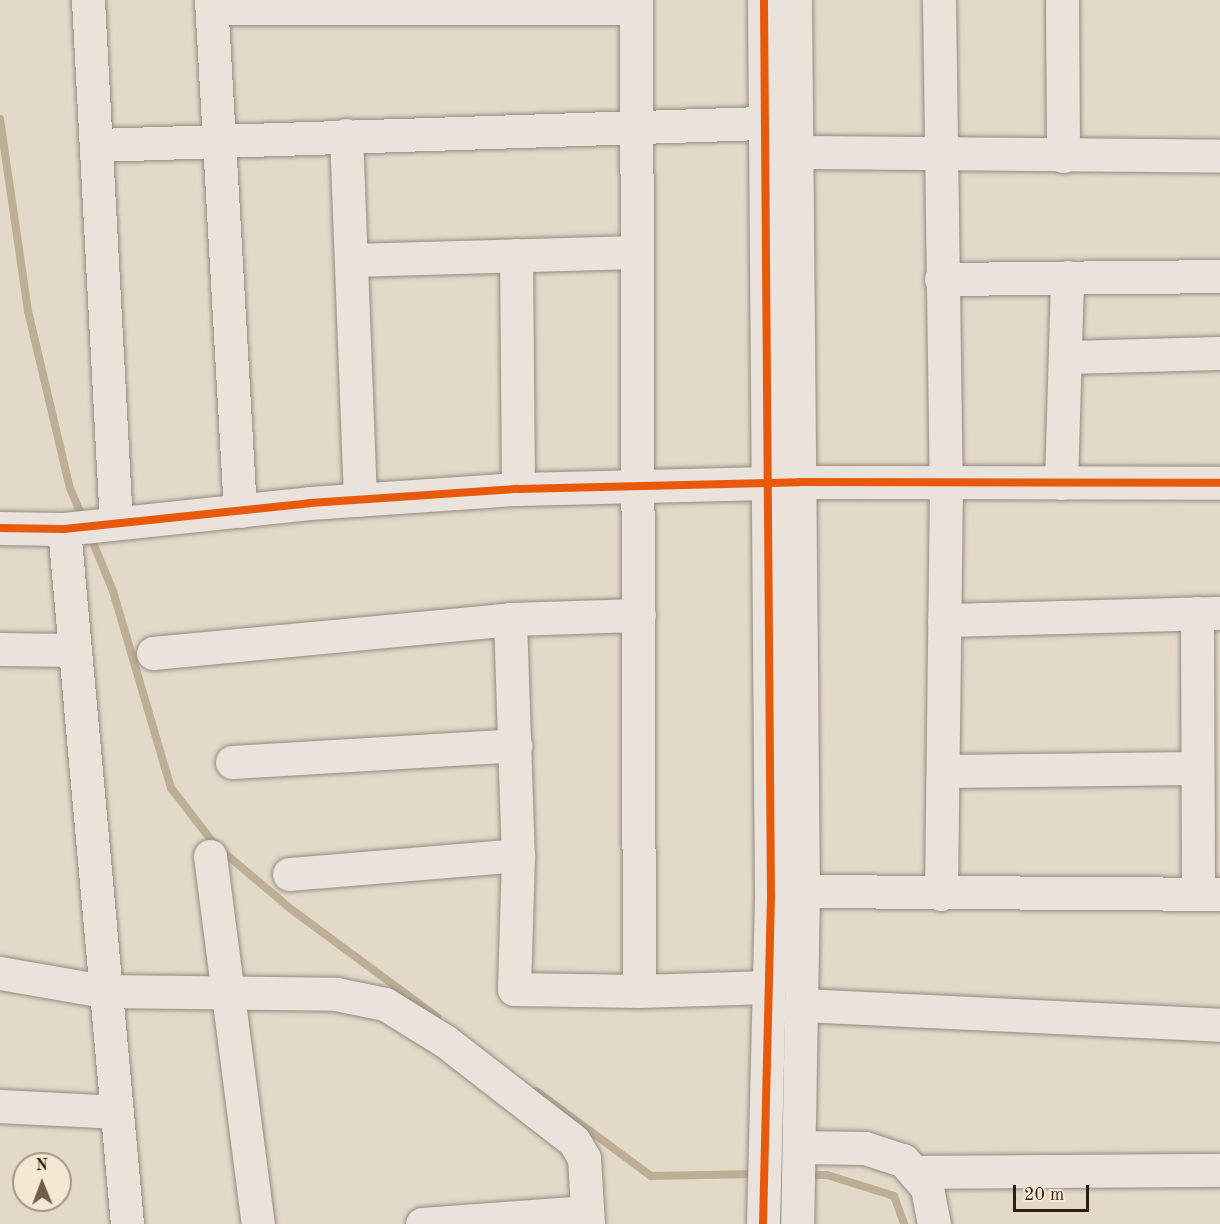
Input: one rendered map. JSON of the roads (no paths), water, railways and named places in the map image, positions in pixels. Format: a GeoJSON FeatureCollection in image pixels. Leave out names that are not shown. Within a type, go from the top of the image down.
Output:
{"type":"FeatureCollection","features":[{"type":"Feature","properties":{"kind":"street"},"geometry":{"type":"LineString","coordinates":[[88,0],[98,145],[90,526],[72,650],[127,1224]]}},
{"type":"Feature","properties":{"kind":"street"},"geometry":{"type":"LineString","coordinates":[[764,0],[762,123],[783,482],[803,891],[797,1224]]}},
{"type":"Feature","properties":{"kind":"street"},"geometry":{"type":"LineString","coordinates":[[763,1224],[783,482],[796,152],[795,0]]}},
{"type":"Feature","properties":{"kind":"street"},"geometry":{"type":"LineString","coordinates":[[939,0],[938,152],[946,483],[941,894]]}},
{"type":"Feature","properties":{"kind":"street"},"geometry":{"type":"LineString","coordinates":[[1062,0],[1063,156]]}},
{"type":"Feature","properties":{"kind":"street"},"geometry":{"type":"LineString","coordinates":[[240,511],[212,4],[636,4],[639,992]]}},
{"type":"Feature","properties":{"kind":"street"},"geometry":{"type":"LineString","coordinates":[[98,145],[220,138],[636,129],[762,123]]}},
{"type":"Feature","properties":{"kind":"street"},"geometry":{"type":"LineString","coordinates":[[346,135],[360,500]]}},
{"type":"Feature","properties":{"kind":"street"},"geometry":{"type":"LineString","coordinates":[[796,152],[1220,156]]}},
{"type":"Feature","properties":{"kind":"street"},"geometry":{"type":"LineString","coordinates":[[351,260],[637,252]]}},
{"type":"Feature","properties":{"kind":"street"},"geometry":{"type":"LineString","coordinates":[[516,255],[518,489]]}},
{"type":"Feature","properties":{"kind":"street"},"geometry":{"type":"LineString","coordinates":[[941,279],[1220,276]]}},
{"type":"Feature","properties":{"kind":"street"},"geometry":{"type":"LineString","coordinates":[[1061,483],[1067,278]]}},
{"type":"Feature","properties":{"kind":"street"},"geometry":{"type":"LineString","coordinates":[[1066,357],[1220,352]]}},
{"type":"Feature","properties":{"kind":"street"},"geometry":{"type":"LineString","coordinates":[[0,528],[90,526],[360,500],[518,489],[783,482],[1220,483]]}},
{"type":"Feature","properties":{"kind":"street"},"geometry":{"type":"LineString","coordinates":[[803,891],[941,894],[1209,894],[1197,768],[1209,613],[944,620]]}},
{"type":"Feature","properties":{"kind":"street"},"geometry":{"type":"LineString","coordinates":[[153,653],[510,619],[639,615]]}},
{"type":"Feature","properties":{"kind":"street"},"geometry":{"type":"LineString","coordinates":[[510,619],[518,855],[514,989],[639,992],[769,987]]}},
{"type":"Feature","properties":{"kind":"street"},"geometry":{"type":"LineString","coordinates":[[0,649],[72,650]]}},
{"type":"Feature","properties":{"kind":"street"},"geometry":{"type":"LineString","coordinates":[[232,762],[515,745]]}},
{"type":"Feature","properties":{"kind":"street"},"geometry":{"type":"LineString","coordinates":[[943,771],[1197,768]]}},
{"type":"Feature","properties":{"kind":"street"},"geometry":{"type":"LineString","coordinates":[[289,874],[518,855]]}},
{"type":"Feature","properties":{"kind":"street"},"geometry":{"type":"LineString","coordinates":[[210,856],[258,1224]]}},
{"type":"Feature","properties":{"kind":"street"},"geometry":{"type":"LineString","coordinates":[[0,973],[103,991],[336,994],[385,1004],[445,1041],[574,1140],[584,1158],[588,1218],[422,1224]]}},
{"type":"Feature","properties":{"kind":"street"},"geometry":{"type":"LineString","coordinates":[[802,1005],[1220,1025]]}},
{"type":"Feature","properties":{"kind":"street"},"geometry":{"type":"LineString","coordinates":[[0,1106],[117,1112]]}},
{"type":"Feature","properties":{"kind":"street"},"geometry":{"type":"LineString","coordinates":[[799,1165],[866,1148],[889,1153],[918,1172],[1220,1170]]}},
{"type":"Feature","properties":{"kind":"street"},"geometry":{"type":"LineString","coordinates":[[918,1172],[934,1224]]}},
{"type":"Feature","properties":{"kind":"waterway"},"geometry":{"type":"LineString","coordinates":[[0,119],[28,311],[70,488],[83,519]]}},
{"type":"Feature","properties":{"kind":"waterway"},"geometry":{"type":"LineString","coordinates":[[89,533],[113,591],[171,788],[215,845],[291,909],[437,1017]]}},
{"type":"Feature","properties":{"kind":"waterway"},"geometry":{"type":"LineString","coordinates":[[536,1091],[651,1176],[756,1174]]}},
{"type":"Feature","properties":{"kind":"waterway"},"geometry":{"type":"LineString","coordinates":[[804,1175],[827,1175],[894,1196],[904,1224]]}}]}
